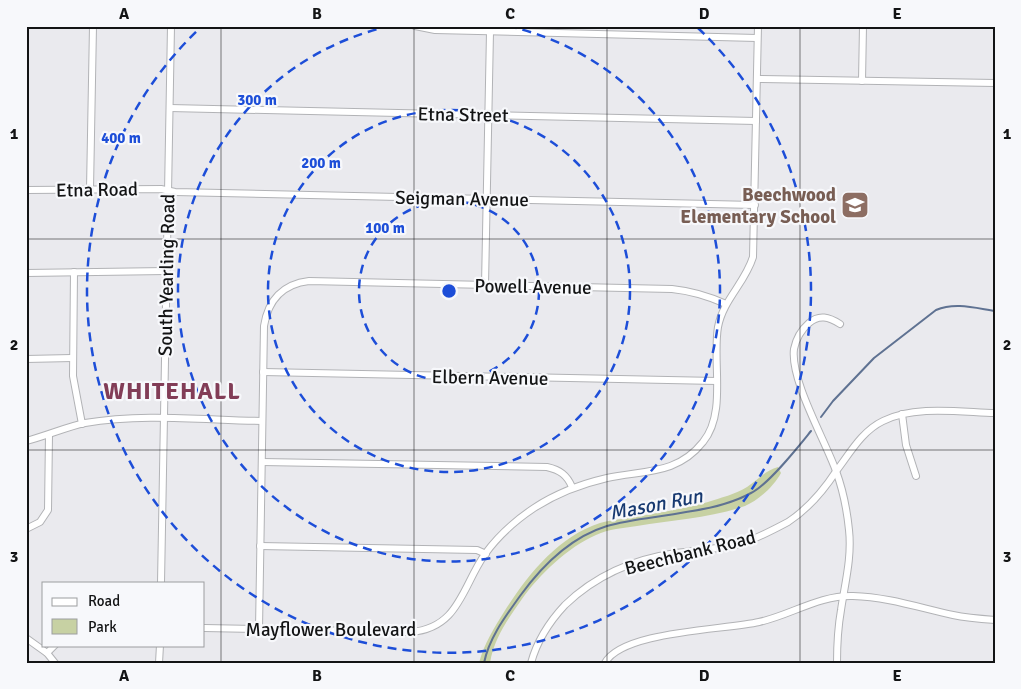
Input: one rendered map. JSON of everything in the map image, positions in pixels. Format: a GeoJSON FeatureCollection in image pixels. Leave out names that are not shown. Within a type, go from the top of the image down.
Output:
{"type":"FeatureCollection","features":[{"type":"Feature","properties":{"kind":"street"},"geometry":{"type":"LineString","coordinates":[[90,190],[93,26]]}},
{"type":"Feature","properties":{"kind":"street","name":"South Yearling Road"},"geometry":{"type":"LineString","coordinates":[[161,582],[171,26]]}},
{"type":"Feature","properties":{"kind":"street"},"geometry":{"type":"LineString","coordinates":[[415,26],[435,30],[490,32],[757,38]]}},
{"type":"Feature","properties":{"kind":"street","name":"Mayflower Boulevard"},"geometry":{"type":"LineString","coordinates":[[205,628],[411,632],[430,628],[447,618],[453,611],[474,571],[486,554],[502,535],[524,516],[572,487],[610,477],[666,468],[684,461],[704,442],[712,427],[715,416],[720,316],[750,269],[753,257],[758,26]]}},
{"type":"Feature","properties":{"kind":"street"},"geometry":{"type":"LineString","coordinates":[[862,81],[863,26]]}},
{"type":"Feature","properties":{"kind":"street"},"geometry":{"type":"LineString","coordinates":[[485,285],[490,32]]}},
{"type":"Feature","properties":{"kind":"street"},"geometry":{"type":"LineString","coordinates":[[757,79],[995,83]]}},
{"type":"Feature","properties":{"kind":"street","name":"Etna Street"},"geometry":{"type":"LineString","coordinates":[[170,108],[756,121]]}},
{"type":"Feature","properties":{"kind":"street","name":"Etna Road"},"geometry":{"type":"LineString","coordinates":[[26,190],[161,189],[168,191]]}},
{"type":"Feature","properties":{"kind":"street","name":"Seigman Avenue"},"geometry":{"type":"LineString","coordinates":[[168,191],[755,205]]}},
{"type":"Feature","properties":{"kind":"street"},"geometry":{"type":"LineString","coordinates":[[26,273],[166,271]]}},
{"type":"Feature","properties":{"kind":"street"},"geometry":{"type":"LineString","coordinates":[[74,272],[72,358],[75,392],[82,424]]}},
{"type":"Feature","properties":{"kind":"street","name":"Powell Avenue"},"geometry":{"type":"LineString","coordinates":[[264,372],[268,308],[280,292],[294,284],[309,281],[672,289],[708,296],[726,304]]}},
{"type":"Feature","properties":{"kind":"street"},"geometry":{"type":"LineString","coordinates":[[837,663],[838,637],[850,554],[849,531],[844,498],[837,472],[796,373],[794,351],[796,341],[802,330],[818,317],[830,318],[840,324]]}},
{"type":"Feature","properties":{"kind":"street"},"geometry":{"type":"LineString","coordinates":[[26,359],[72,358]]}},
{"type":"Feature","properties":{"kind":"street"},"geometry":{"type":"LineString","coordinates":[[258,629],[264,372]]}},
{"type":"Feature","properties":{"kind":"street","name":"Elbern Avenue"},"geometry":{"type":"LineString","coordinates":[[264,372],[717,382]]}},
{"type":"Feature","properties":{"kind":"street","name":"Beechbank Road"},"geometry":{"type":"LineString","coordinates":[[531,663],[538,642],[553,619],[571,600],[603,576],[625,566],[653,557],[741,543],[790,520],[805,508],[837,472],[865,434],[882,421],[918,411],[995,413]]}},
{"type":"Feature","properties":{"kind":"street"},"geometry":{"type":"LineString","coordinates":[[902,414],[906,445],[916,476]]}},
{"type":"Feature","properties":{"kind":"street"},"geometry":{"type":"LineString","coordinates":[[26,441],[82,424],[118,420],[262,421]]}},
{"type":"Feature","properties":{"kind":"street"},"geometry":{"type":"LineString","coordinates":[[26,530],[40,522],[48,510],[50,452],[48,435]]}},
{"type":"Feature","properties":{"kind":"street"},"geometry":{"type":"LineString","coordinates":[[262,462],[548,467],[560,470],[569,480],[572,487]]}},
{"type":"Feature","properties":{"kind":"street"},"geometry":{"type":"LineString","coordinates":[[260,546],[477,550],[486,554]]}},
{"type":"Feature","properties":{"kind":"street"},"geometry":{"type":"LineString","coordinates":[[605,663],[611,654],[617,650],[638,641],[757,623],[815,602],[844,596],[878,598],[956,616],[995,620]]}},
{"type":"Feature","properties":{"kind":"street"},"geometry":{"type":"LineString","coordinates":[[26,638],[47,653],[55,663]]}},
{"type":"Feature","properties":{"kind":"street"},"geometry":{"type":"LineString","coordinates":[[47,653],[54,646]]}},
{"type":"Feature","properties":{"kind":"street"},"geometry":{"type":"LineString","coordinates":[[159,663],[160,646]]}},
{"type":"Feature","properties":{"kind":"green space"},"geometry":{"type":"Polygon","coordinates":[[[778,467],[781,473],[774,483],[761,496],[745,506],[705,516],[611,530],[596,535],[575,547],[555,562],[522,599],[498,637],[490,663],[479,663],[493,630],[523,585],[544,559],[570,538],[584,529],[600,523],[683,508],[728,496],[778,467]]]}},
{"type":"Feature","properties":{"kind":"waterway","name":"Mason Run"},"geometry":{"type":"LineString","coordinates":[[821,417],[833,401],[874,358],[936,310],[958,306],[995,311]]}},
{"type":"Feature","properties":{"kind":"waterway","name":"Mason Run"},"geometry":{"type":"LineString","coordinates":[[484,663],[494,636],[520,596],[537,574],[569,545],[607,526],[711,508],[743,497],[766,482],[811,431]]}},
{"type":"Feature","properties":{"kind":"place","name":"Beechwood Elementary School"},"geometry":{"type":"Point","coordinates":[855,205]}},
{"type":"Feature","properties":{"kind":"district","name":"WHITEHALL"},"geometry":{"type":"Point","coordinates":[172,391]}}]}
